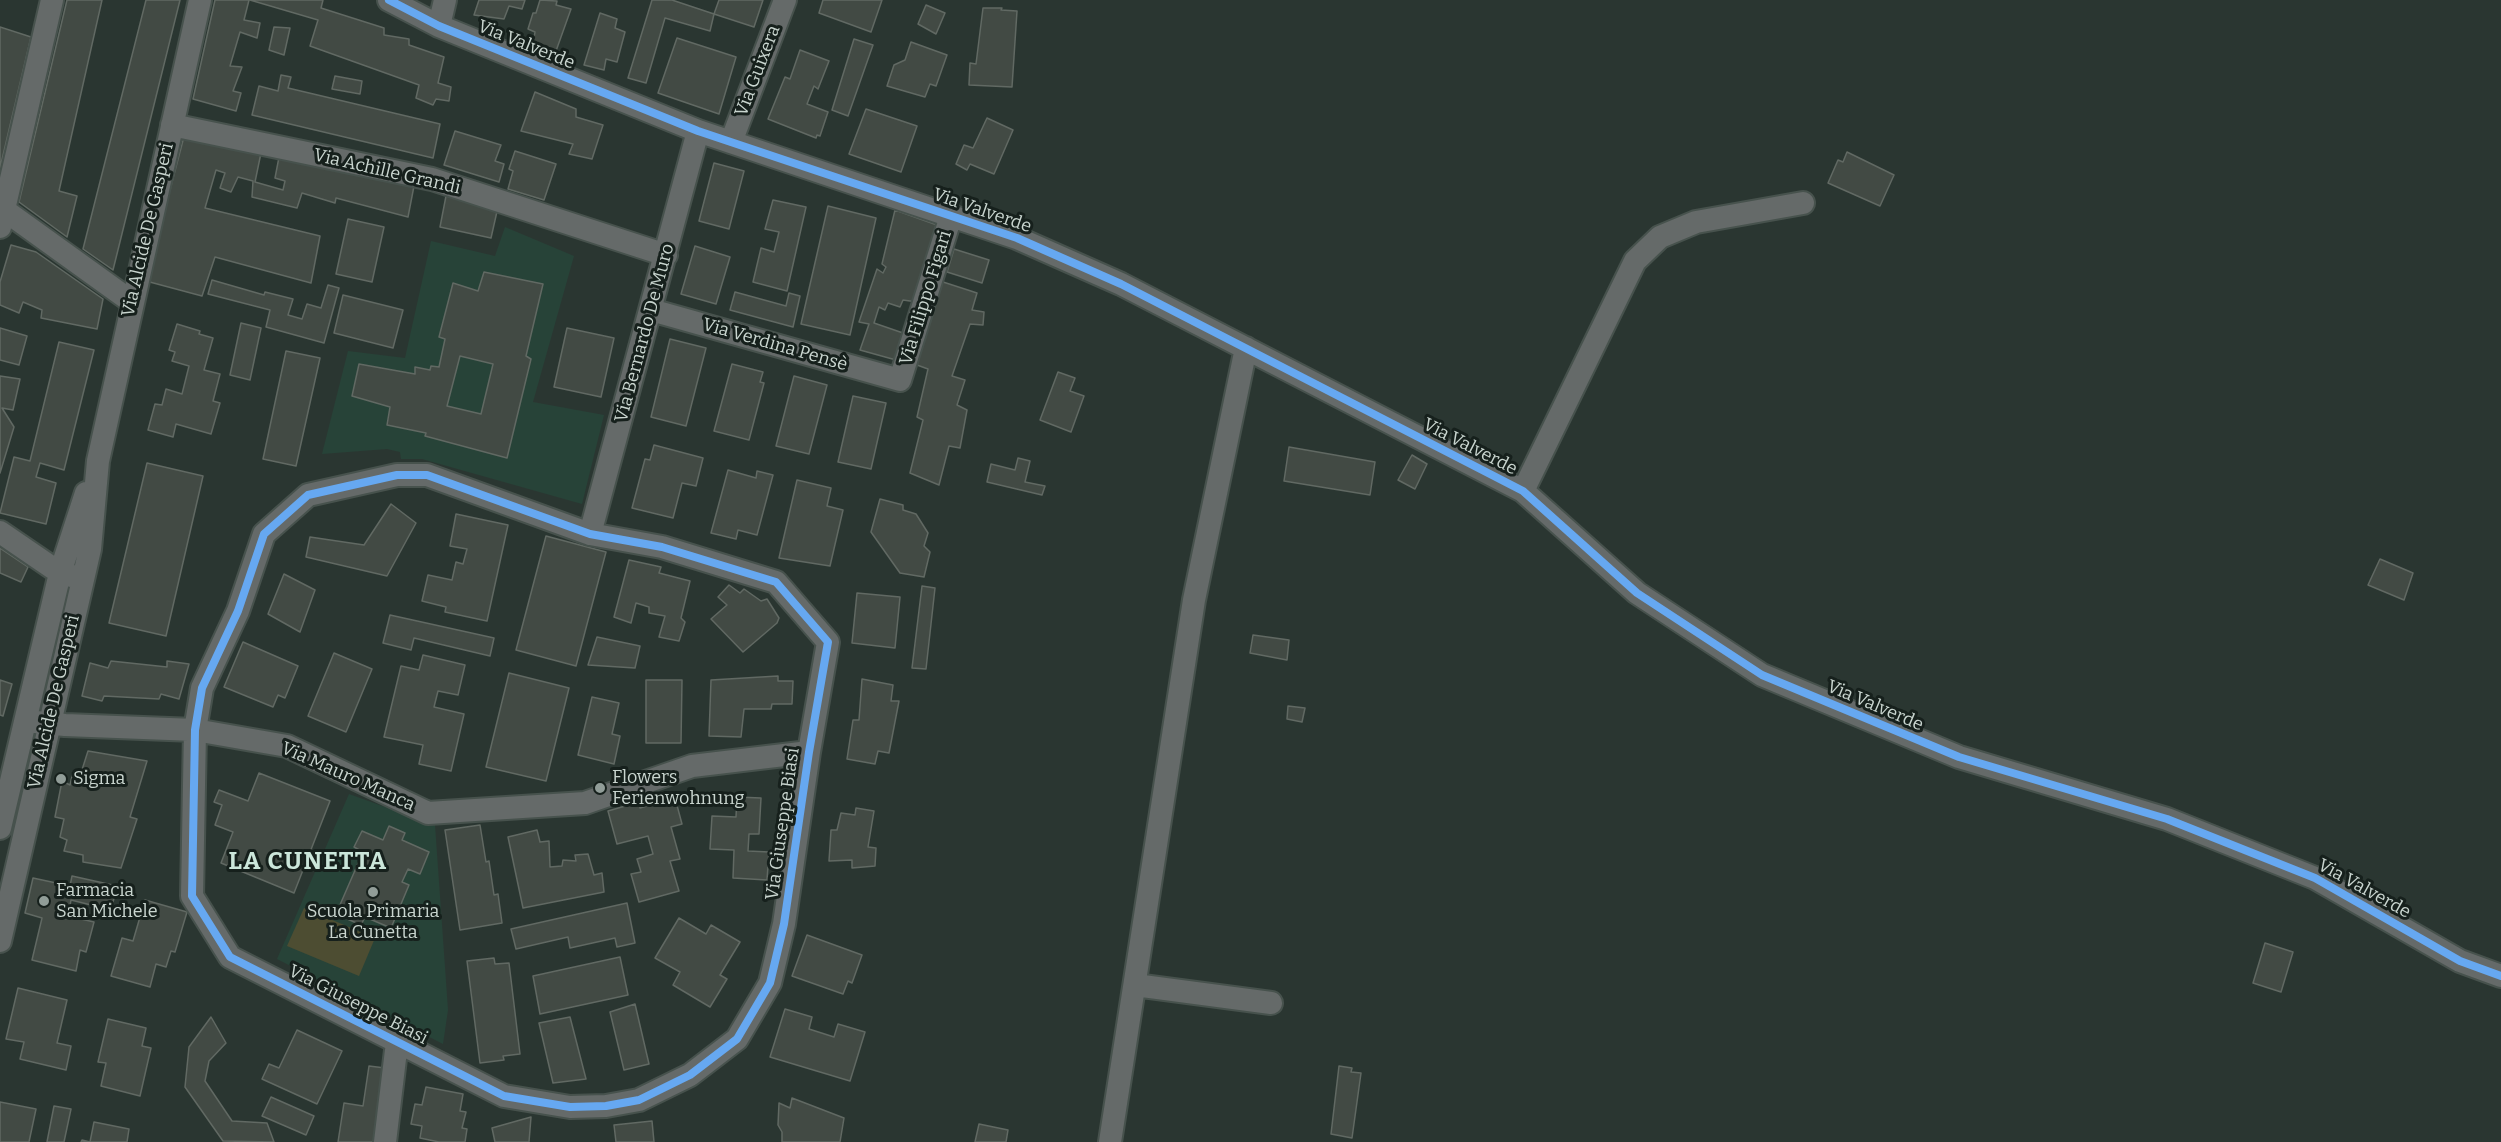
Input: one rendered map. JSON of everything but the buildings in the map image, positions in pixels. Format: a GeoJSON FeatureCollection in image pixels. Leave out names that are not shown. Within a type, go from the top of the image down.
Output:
{"type":"FeatureCollection","features":[{"type":"Feature","properties":{"kind":"street"},"geometry":{"type":"LineString","coordinates":[[52,0],[1,215],[132,302]]}},
{"type":"Feature","properties":{"kind":"street","name":"Via Alcide De Gasperi"},"geometry":{"type":"LineString","coordinates":[[0,828],[60,573],[98,461],[200,0]]}},
{"type":"Feature","properties":{"kind":"street","name":"Via Valverde"},"geometry":{"type":"LineString","coordinates":[[389,0],[439,26],[698,131],[1017,238],[1121,284],[1523,491],[1637,593],[1762,675],[1959,757],[2166,819],[2315,878],[2460,961],[2501,976]]}},
{"type":"Feature","properties":{"kind":"street"},"geometry":{"type":"LineString","coordinates":[[439,26],[445,0]]}},
{"type":"Feature","properties":{"kind":"street","name":"Via Guixera"},"geometry":{"type":"LineString","coordinates":[[731,142],[785,0]]}},
{"type":"Feature","properties":{"kind":"street","name":"Via Achille Grandi"},"geometry":{"type":"LineString","coordinates":[[172,125],[432,179],[666,255]]}},
{"type":"Feature","properties":{"kind":"street","name":"Via Bernardo De Muro"},"geometry":{"type":"LineString","coordinates":[[590,534],[698,131]]}},
{"type":"Feature","properties":{"kind":"street"},"geometry":{"type":"LineString","coordinates":[[1523,491],[1635,261],[1660,237],[1696,222],[1803,203]]}},
{"type":"Feature","properties":{"kind":"street","name":"Via Filippo Figari"},"geometry":{"type":"LineString","coordinates":[[900,380],[951,216]]}},
{"type":"Feature","properties":{"kind":"street","name":"Via Verdina Pensè"},"geometry":{"type":"LineString","coordinates":[[651,310],[900,380]]}},
{"type":"Feature","properties":{"kind":"street"},"geometry":{"type":"LineString","coordinates":[[1110,1142],[1194,600],[1246,348]]}},
{"type":"Feature","properties":{"kind":"street","name":"Via Alcide De Gasperi"},"geometry":{"type":"LineString","coordinates":[[0,941],[90,549],[98,461]]}},
{"type":"Feature","properties":{"kind":"street","name":"Via Giuseppe Biasi"},"geometry":{"type":"LineString","coordinates":[[397,475],[427,475],[590,534],[662,547],[776,582],[828,642],[809,752],[784,924],[770,983],[737,1039],[690,1075],[639,1100],[606,1107],[570,1107],[504,1096],[230,957],[192,896],[195,730],[202,688],[238,611],[264,534],[308,495],[397,475]]}},
{"type":"Feature","properties":{"kind":"street"},"geometry":{"type":"LineString","coordinates":[[0,532],[60,573],[82,579]]}},
{"type":"Feature","properties":{"kind":"street","name":"Via Mauro Manca"},"geometry":{"type":"LineString","coordinates":[[26,721],[195,730],[288,746],[428,813],[585,803],[692,766],[809,752]]}},
{"type":"Feature","properties":{"kind":"street"},"geometry":{"type":"LineString","coordinates":[[1135,985],[1271,1004]]}},
{"type":"Feature","properties":{"kind":"street"},"geometry":{"type":"LineString","coordinates":[[385,1142],[397,1042]]}},
{"type":"Feature","properties":{"kind":"shaded area"},"geometry":{"type":"Polygon","coordinates":[[[505,227],[574,256],[533,402],[604,415],[582,504],[422,459],[401,459],[400,452],[387,449],[322,454],[348,351],[405,358],[431,241],[495,256],[505,227]]]}},
{"type":"Feature","properties":{"kind":"shaded area","name":"Scuola Primaria La Cunetta"},"geometry":{"type":"Polygon","coordinates":[[[349,794],[435,825],[448,1010],[443,1044],[277,959],[349,794]]]}},
{"type":"Feature","properties":{"kind":"shaded area"},"geometry":{"type":"Polygon","coordinates":[[[304,908],[375,938],[359,976],[287,946],[304,908]]]}},
{"type":"Feature","properties":{"kind":"cycle path"},"geometry":{"type":"LineString","coordinates":[[389,0],[439,26],[698,131],[1017,238],[1121,284],[1523,491],[1637,593],[1762,675],[1959,757],[2167,819],[2315,878],[2460,961],[2501,976]]}},
{"type":"Feature","properties":{"kind":"cycle path"},"geometry":{"type":"LineString","coordinates":[[397,475],[427,475],[590,534],[662,547],[776,582],[828,642],[809,752],[784,924],[770,983],[737,1039],[690,1075],[639,1100],[606,1106],[570,1107],[504,1096],[230,957],[192,896],[195,730],[202,688],[238,611],[264,534],[308,495],[397,475]]}},
{"type":"Feature","properties":{"kind":"place","name":"Sigma"},"geometry":{"type":"Point","coordinates":[61,779]}},
{"type":"Feature","properties":{"kind":"place","name":"Flowers Ferienwohnung"},"geometry":{"type":"Point","coordinates":[600,788]}},
{"type":"Feature","properties":{"kind":"place","name":"Scuola Primaria La Cunetta"},"geometry":{"type":"Point","coordinates":[373,892]}},
{"type":"Feature","properties":{"kind":"place","name":"Farmacia San Michele"},"geometry":{"type":"Point","coordinates":[44,901]}},
{"type":"Feature","properties":{"kind":"district","name":"LA CUNETTA"},"geometry":{"type":"Point","coordinates":[308,862]}}]}
